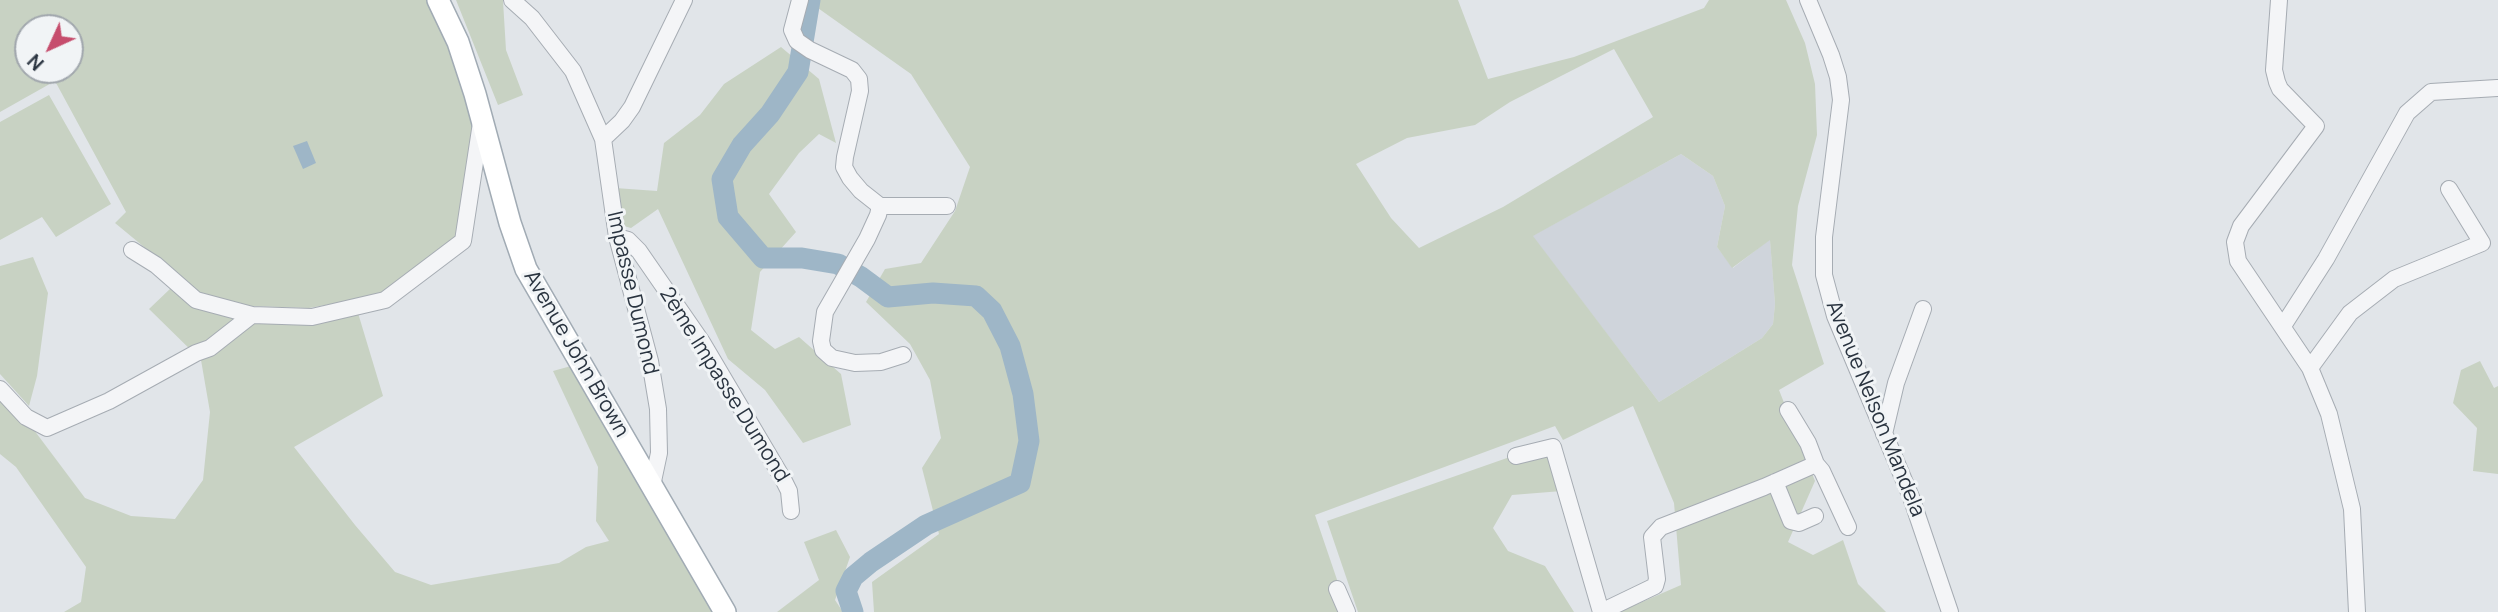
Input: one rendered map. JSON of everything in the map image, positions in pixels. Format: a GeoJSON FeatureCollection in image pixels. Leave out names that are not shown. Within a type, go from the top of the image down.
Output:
{"type":"FeatureCollection","features":[{"type":"Feature","properties":{"kind":"main road","name":"Avenue John Brown"},"geometry":{"type":"LineString","coordinates":[[438,0],[458,42],[526,270],[725,612]]}},
{"type":"Feature","properties":{"kind":"street"},"geometry":{"type":"LineString","coordinates":[[603,139],[632,107],[684,0]]}},
{"type":"Feature","properties":{"kind":"street"},"geometry":{"type":"LineString","coordinates":[[800,0],[792,30],[803,45],[852,70],[859,79],[860,91],[844,167],[860,191],[880,205],[947,206]]}},
{"type":"Feature","properties":{"kind":"street","name":"Avenue Nelson Mandela"},"geometry":{"type":"LineString","coordinates":[[1808,0],[1831,55],[1841,100],[1824,237],[1824,275],[1835,316],[1923,530],[1948,604]]}},
{"type":"Feature","properties":{"kind":"street"},"geometry":{"type":"LineString","coordinates":[[2279,0],[2274,70],[2277,82],[2280,89],[2316,126],[2241,226],[2235,242],[2238,261],[2310,368],[2329,414],[2352,509],[2357,612]]}},
{"type":"Feature","properties":{"kind":"street","name":"Impasse Dumond"},"geometry":{"type":"LineString","coordinates":[[513,2],[532,18],[573,71],[603,139],[617,237],[650,362],[658,409],[659,453],[652,485]]}},
{"type":"Feature","properties":{"kind":"street"},"geometry":{"type":"LineString","coordinates":[[2283,326],[2326,259],[2407,113],[2431,92],[2497,88]]}},
{"type":"Feature","properties":{"kind":"street"},"geometry":{"type":"LineString","coordinates":[[132,250],[156,265],[195,300],[252,315],[312,317],[365,311],[385,300],[463,241],[482,117]]}},
{"type":"Feature","properties":{"kind":"street"},"geometry":{"type":"LineString","coordinates":[[2310,368],[2350,313],[2394,279],[2490,241],[2449,189]]}},
{"type":"Feature","properties":{"kind":"street"},"geometry":{"type":"LineString","coordinates":[[880,205],[878,215],[825,312],[821,341],[823,350],[832,358],[843,361],[867,364],[903,355]]}},
{"type":"Feature","properties":{"kind":"street","name":"2ème Impasse Dumond"},"geometry":{"type":"LineString","coordinates":[[617,237],[628,240],[639,251],[702,342],[783,479],[789,491],[791,511]]}},
{"type":"Feature","properties":{"kind":"street"},"geometry":{"type":"LineString","coordinates":[[1884,434],[1896,383],[1923,309]]}},
{"type":"Feature","properties":{"kind":"street"},"geometry":{"type":"LineString","coordinates":[[0,389],[26,416],[47,428],[109,401],[210,348],[252,315]]}},
{"type":"Feature","properties":{"kind":"street"},"geometry":{"type":"LineString","coordinates":[[1788,410],[1808,443],[1848,527]]}},
{"type":"Feature","properties":{"kind":"street"},"geometry":{"type":"LineString","coordinates":[[1516,456],[1553,447],[1601,612],[1655,586],[1657,579],[1652,537],[1661,527],[1816,464]]}},
{"type":"Feature","properties":{"kind":"street"},"geometry":{"type":"LineString","coordinates":[[1775,482],[1791,521],[1799,523],[1815,516]]}},
{"type":"Feature","properties":{"kind":"street"},"geometry":{"type":"LineString","coordinates":[[1337,589],[1347,612]]}},
{"type":"Feature","properties":{"kind":"street"},"geometry":{"type":"LineString","coordinates":[[1939,612],[1948,604]]}},
{"type":"Feature","properties":{"kind":"shaded area"},"geometry":{"type":"Polygon","coordinates":[[[1681,154],[1713,176],[1725,206],[1717,247],[1733,268],[1770,239],[1775,304],[1773,324],[1762,338],[1659,402],[1532,236],[1681,154]]]}},
{"type":"Feature","properties":{"kind":"green space"},"geometry":{"type":"Polygon","coordinates":[[[0,0],[430,0],[474,114],[461,240],[380,295],[309,308],[251,306],[201,294],[115,223],[126,212],[57,84],[84,84],[84,14],[14,14],[14,84],[50,84],[0,112],[0,0]]]}},
{"type":"Feature","properties":{"kind":"green space"},"geometry":{"type":"Polygon","coordinates":[[[456,0],[518,0],[503,1],[506,50],[523,95],[498,105],[456,0]]]}},
{"type":"Feature","properties":{"kind":"green space"},"geometry":{"type":"Polygon","coordinates":[[[817,0],[1458,0],[1488,79],[1574,57],[1704,8],[1709,0],[1786,0],[1805,43],[1815,84],[1817,135],[1798,206],[1792,265],[1824,364],[1779,390],[1815,481],[1788,542],[1813,555],[1843,540],[1858,584],[1886,612],[1619,612],[1681,585],[1674,503],[1633,406],[1563,440],[1555,426],[1315,515],[1348,612],[874,612],[872,582],[939,534],[922,468],[941,438],[930,380],[910,344],[866,302],[885,269],[921,263],[955,211],[970,167],[911,74],[815,6],[817,0]],[[1614,49],[1510,102],[1475,125],[1407,138],[1356,164],[1391,218],[1419,248],[1503,207],[1653,117],[1614,49]],[[1681,154],[1533,236],[1659,402],[1762,338],[1773,324],[1775,304],[1770,240],[1732,268],[1717,247],[1725,206],[1713,176],[1681,154]]]}},
{"type":"Feature","properties":{"kind":"green space"},"geometry":{"type":"Polygon","coordinates":[[[781,47],[819,79],[836,143],[819,134],[799,153],[769,194],[796,232],[760,272],[751,330],[775,349],[799,337],[841,374],[851,425],[803,443],[765,390],[728,359],[658,209],[631,228],[620,225],[615,188],[657,191],[664,143],[700,115],[724,84],[781,47]]]}},
{"type":"Feature","properties":{"kind":"green space"},"geometry":{"type":"Polygon","coordinates":[[[49,95],[111,204],[56,237],[42,217],[0,240],[0,122],[49,95]]]}},
{"type":"Feature","properties":{"kind":"green space"},"geometry":{"type":"Polygon","coordinates":[[[33,257],[48,293],[37,376],[29,406],[0,374],[0,266],[33,257]]]}},
{"type":"Feature","properties":{"kind":"green space"},"geometry":{"type":"Polygon","coordinates":[[[171,288],[194,307],[358,313],[383,396],[294,447],[395,572],[431,585],[559,563],[586,547],[609,541],[596,521],[598,467],[553,371],[571,366],[713,612],[64,612],[81,602],[86,567],[16,467],[0,454],[0,397],[34,430],[85,498],[131,516],[175,519],[203,480],[210,412],[201,360],[149,309],[171,288]]]}},
{"type":"Feature","properties":{"kind":"green space"},"geometry":{"type":"Polygon","coordinates":[[[2480,361],[2494,388],[2498,386],[2498,474],[2473,471],[2477,428],[2453,403],[2461,370],[2480,361]]]}},
{"type":"Feature","properties":{"kind":"green space"},"geometry":{"type":"Polygon","coordinates":[[[1547,444],[1562,491],[1512,495],[1493,528],[1508,551],[1545,566],[1574,612],[1358,612],[1327,521],[1547,444]]]}},
{"type":"Feature","properties":{"kind":"green space"},"geometry":{"type":"Polygon","coordinates":[[[836,530],[850,557],[835,600],[843,612],[777,612],[819,580],[804,542],[836,530]]]}},
{"type":"Feature","properties":{"kind":"water"},"geometry":{"type":"Polygon","coordinates":[[[307,141],[316,163],[303,169],[293,146],[307,141]]]}},
{"type":"Feature","properties":{"kind":"waterway"},"geometry":{"type":"LineString","coordinates":[[810,0],[798,72],[770,114],[742,145],[722,179],[728,217],[763,258],[802,258],[838,264],[888,297],[933,293],[976,296],[992,311],[1010,346],[1023,394],[1029,441],[1020,483],[926,525],[853,577],[846,591],[853,612]]}}]}
